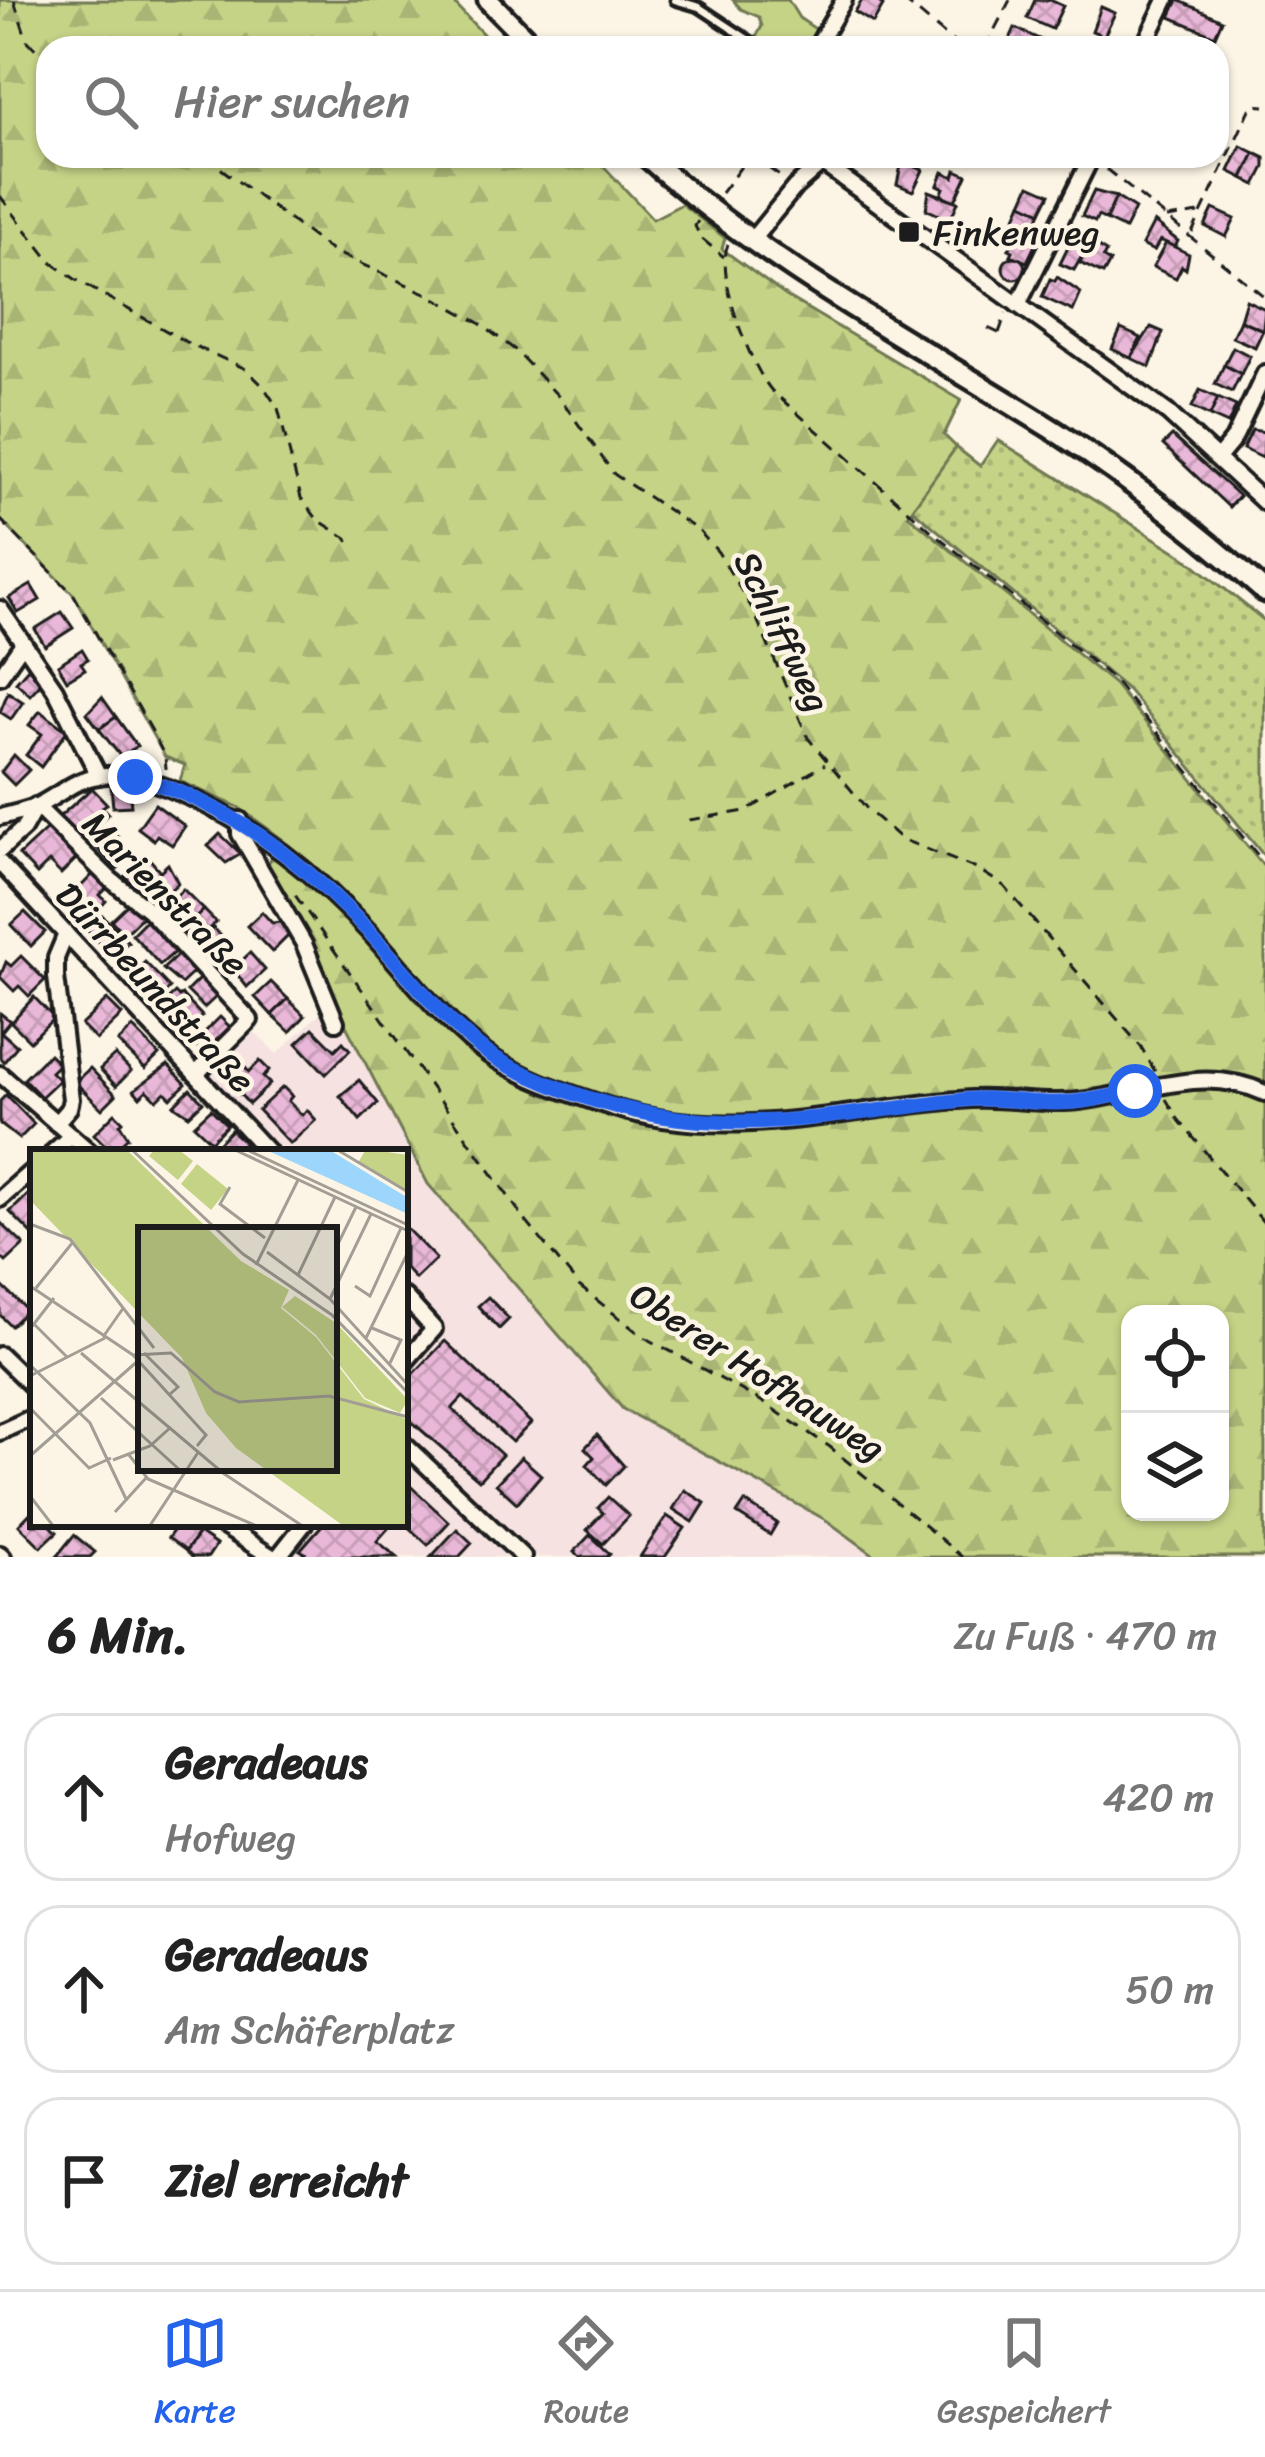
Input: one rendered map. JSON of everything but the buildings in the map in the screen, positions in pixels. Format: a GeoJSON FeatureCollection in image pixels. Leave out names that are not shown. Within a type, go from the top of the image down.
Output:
{"type":"FeatureCollection","features":[{"type":"Feature","properties":{"kind":"main road"},"geometry":{"type":"LineString","coordinates":[[488,0],[524,36]]}},
{"type":"Feature","properties":{"kind":"main road"},"geometry":{"type":"LineString","coordinates":[[661,168],[751,241],[1106,466],[1190,527],[1265,592]]}},
{"type":"Feature","properties":{"kind":"street"},"geometry":{"type":"LineString","coordinates":[[823,36],[844,0]]}},
{"type":"Feature","properties":{"kind":"street"},"geometry":{"type":"LineString","coordinates":[[1149,36],[1166,0]]}},
{"type":"Feature","properties":{"kind":"street"},"geometry":{"type":"LineString","coordinates":[[751,241],[814,168]]}},
{"type":"Feature","properties":{"kind":"street"},"geometry":{"type":"LineString","coordinates":[[833,168],[1168,413],[1265,503]]}},
{"type":"Feature","properties":{"kind":"street"},"geometry":{"type":"LineString","coordinates":[[1016,303],[1085,168]]}},
{"type":"Feature","properties":{"kind":"street"},"geometry":{"type":"LineString","coordinates":[[1219,458],[1233,440],[1265,373]]}},
{"type":"Feature","properties":{"kind":"street"},"geometry":{"type":"LineString","coordinates":[[0,609],[63,704],[99,776]]}},
{"type":"Feature","properties":{"kind":"street"},"geometry":{"type":"LineString","coordinates":[[0,676],[23,643]]}},
{"type":"Feature","properties":{"kind":"street"},"geometry":{"type":"LineString","coordinates":[[0,818],[36,806],[73,784],[123,775],[162,785],[240,820],[341,904],[446,1018],[486,1053],[612,1107],[681,1121],[774,1122],[977,1099],[1070,1102],[1213,1078],[1265,1093]]}},
{"type":"Feature","properties":{"kind":"street"},"geometry":{"type":"LineString","coordinates":[[0,850],[23,830],[36,806]]}},
{"type":"Feature","properties":{"kind":"street","name":"Marienstraße"},"geometry":{"type":"LineString","coordinates":[[36,806],[111,880],[149,910],[250,1020],[196,1074]]}},
{"type":"Feature","properties":{"kind":"street"},"geometry":{"type":"LineString","coordinates":[[240,820],[239,831],[304,944],[336,1022]]}},
{"type":"Feature","properties":{"kind":"street","name":"Dürrbeundstraße"},"geometry":{"type":"LineString","coordinates":[[0,863],[265,1149]]}},
{"type":"Feature","properties":{"kind":"street"},"geometry":{"type":"LineString","coordinates":[[56,1123],[71,1099],[56,977],[56,958],[66,934]]}},
{"type":"Feature","properties":{"kind":"street"},"geometry":{"type":"LineString","coordinates":[[0,1074],[86,1149]]}},
{"type":"Feature","properties":{"kind":"street"},"geometry":{"type":"LineString","coordinates":[[56,1149],[71,1136]]}},
{"type":"Feature","properties":{"kind":"street"},"geometry":{"type":"LineString","coordinates":[[0,1199],[30,1173]]}},
{"type":"Feature","properties":{"kind":"street"},"geometry":{"type":"LineString","coordinates":[[408,1300],[434,1329],[408,1353]]}},
{"type":"Feature","properties":{"kind":"street"},"geometry":{"type":"LineString","coordinates":[[0,1355],[30,1384]]}},
{"type":"Feature","properties":{"kind":"street"},"geometry":{"type":"LineString","coordinates":[[0,1432],[30,1418]]}},
{"type":"Feature","properties":{"kind":"street"},"geometry":{"type":"LineString","coordinates":[[408,1448],[523,1557]]}},
{"type":"Feature","properties":{"kind":"street"},"geometry":{"type":"LineString","coordinates":[[225,1527],[275,1557],[301,1527]]}},
{"type":"Feature","properties":{"kind":"lane"},"geometry":{"type":"LineString","coordinates":[[675,0],[699,7],[743,36]]}},
{"type":"Feature","properties":{"kind":"path"},"geometry":{"type":"LineString","coordinates":[[14,0],[26,40],[36,50]]}},
{"type":"Feature","properties":{"kind":"path"},"geometry":{"type":"LineString","coordinates":[[903,0],[946,36]]}},
{"type":"Feature","properties":{"kind":"path"},"geometry":{"type":"LineString","coordinates":[[991,36],[1010,0]]}},
{"type":"Feature","properties":{"kind":"path"},"geometry":{"type":"LineString","coordinates":[[1229,154],[1252,105],[1265,106]]}},
{"type":"Feature","properties":{"kind":"path","name":"Schliffweg"},"geometry":{"type":"LineString","coordinates":[[220,168],[340,256],[428,294],[478,322],[528,363],[559,397],[607,467],[699,531],[754,610],[808,738],[826,763],[893,834],[979,869],[1004,886],[1141,1047],[1172,1112],[1265,1224]]}},
{"type":"Feature","properties":{"kind":"path"},"geometry":{"type":"LineString","coordinates":[[719,195],[740,168]]}},
{"type":"Feature","properties":{"kind":"path"},"geometry":{"type":"LineString","coordinates":[[767,168],[795,188]]}},
{"type":"Feature","properties":{"kind":"path"},"geometry":{"type":"LineString","coordinates":[[1106,168],[1265,297]]}},
{"type":"Feature","properties":{"kind":"path"},"geometry":{"type":"LineString","coordinates":[[1190,236],[1222,168]]}},
{"type":"Feature","properties":{"kind":"path"},"geometry":{"type":"LineString","coordinates":[[0,196],[51,262],[186,342],[246,369],[264,387],[278,408],[301,498],[318,520],[347,538],[350,549]]}},
{"type":"Feature","properties":{"kind":"path"},"geometry":{"type":"LineString","coordinates":[[1167,218],[1201,213]]}},
{"type":"Feature","properties":{"kind":"path"},"geometry":{"type":"LineString","coordinates":[[699,220],[695,226],[701,238],[724,257],[752,359],[772,392],[1114,680],[1265,864]]}},
{"type":"Feature","properties":{"kind":"path"},"geometry":{"type":"LineString","coordinates":[[999,333],[1016,303]]}},
{"type":"Feature","properties":{"kind":"path"},"geometry":{"type":"LineString","coordinates":[[988,328],[1005,336]]}},
{"type":"Feature","properties":{"kind":"path"},"geometry":{"type":"LineString","coordinates":[[0,519],[74,595],[165,757],[162,785]]}},
{"type":"Feature","properties":{"kind":"path"},"geometry":{"type":"LineString","coordinates":[[689,820],[746,811],[826,763]]}},
{"type":"Feature","properties":{"kind":"path","name":"Oberer Hofhauweg"},"geometry":{"type":"LineString","coordinates":[[296,897],[525,1220],[579,1286],[641,1335],[761,1401],[830,1447],[962,1557]]}},
{"type":"Feature","properties":{"kind":"shaded area"},"geometry":{"type":"Polygon","coordinates":[[[332,1002],[428,1184],[499,1265],[757,1481],[826,1520],[877,1557],[291,1557],[314,1527],[408,1527],[408,1149],[279,1149],[205,1071],[251,1029],[277,1054],[332,1002]]]}},
{"type":"Feature","properties":{"kind":"green space"},"geometry":{"type":"Polygon","coordinates":[[[0,0],[451,0],[485,36],[36,36],[36,168],[605,168],[653,219],[682,204],[725,238],[722,249],[786,296],[961,400],[944,435],[956,447],[908,515],[1114,684],[1265,868],[1265,1557],[877,1557],[826,1520],[623,1409],[428,1184],[265,869],[282,839],[238,807],[180,781],[185,765],[165,757],[74,595],[0,519],[0,0]]]}},
{"type":"Feature","properties":{"kind":"green space"},"geometry":{"type":"Polygon","coordinates":[[[733,0],[788,0],[799,18],[817,30],[814,36],[757,36],[762,26],[759,17],[733,0]]]}},
{"type":"Feature","properties":{"kind":"green space"},"geometry":{"type":"Polygon","coordinates":[[[998,440],[1186,558],[1265,621],[1265,857],[1128,690],[912,509],[956,447],[980,466],[998,440]]]}},
{"type":"Feature","properties":{"kind":"place","name":"Finkenweg"},"geometry":{"type":"Point","coordinates":[909,232]}},
{"type":"Feature","properties":{"kind":"route"},"geometry":{"type":"LineString","coordinates":[[135,777],[232,815],[265,837],[341,904],[446,1018],[486,1053],[612,1107],[681,1121],[774,1122],[963,1100],[1051,1103],[1135,1091]]}}]}
